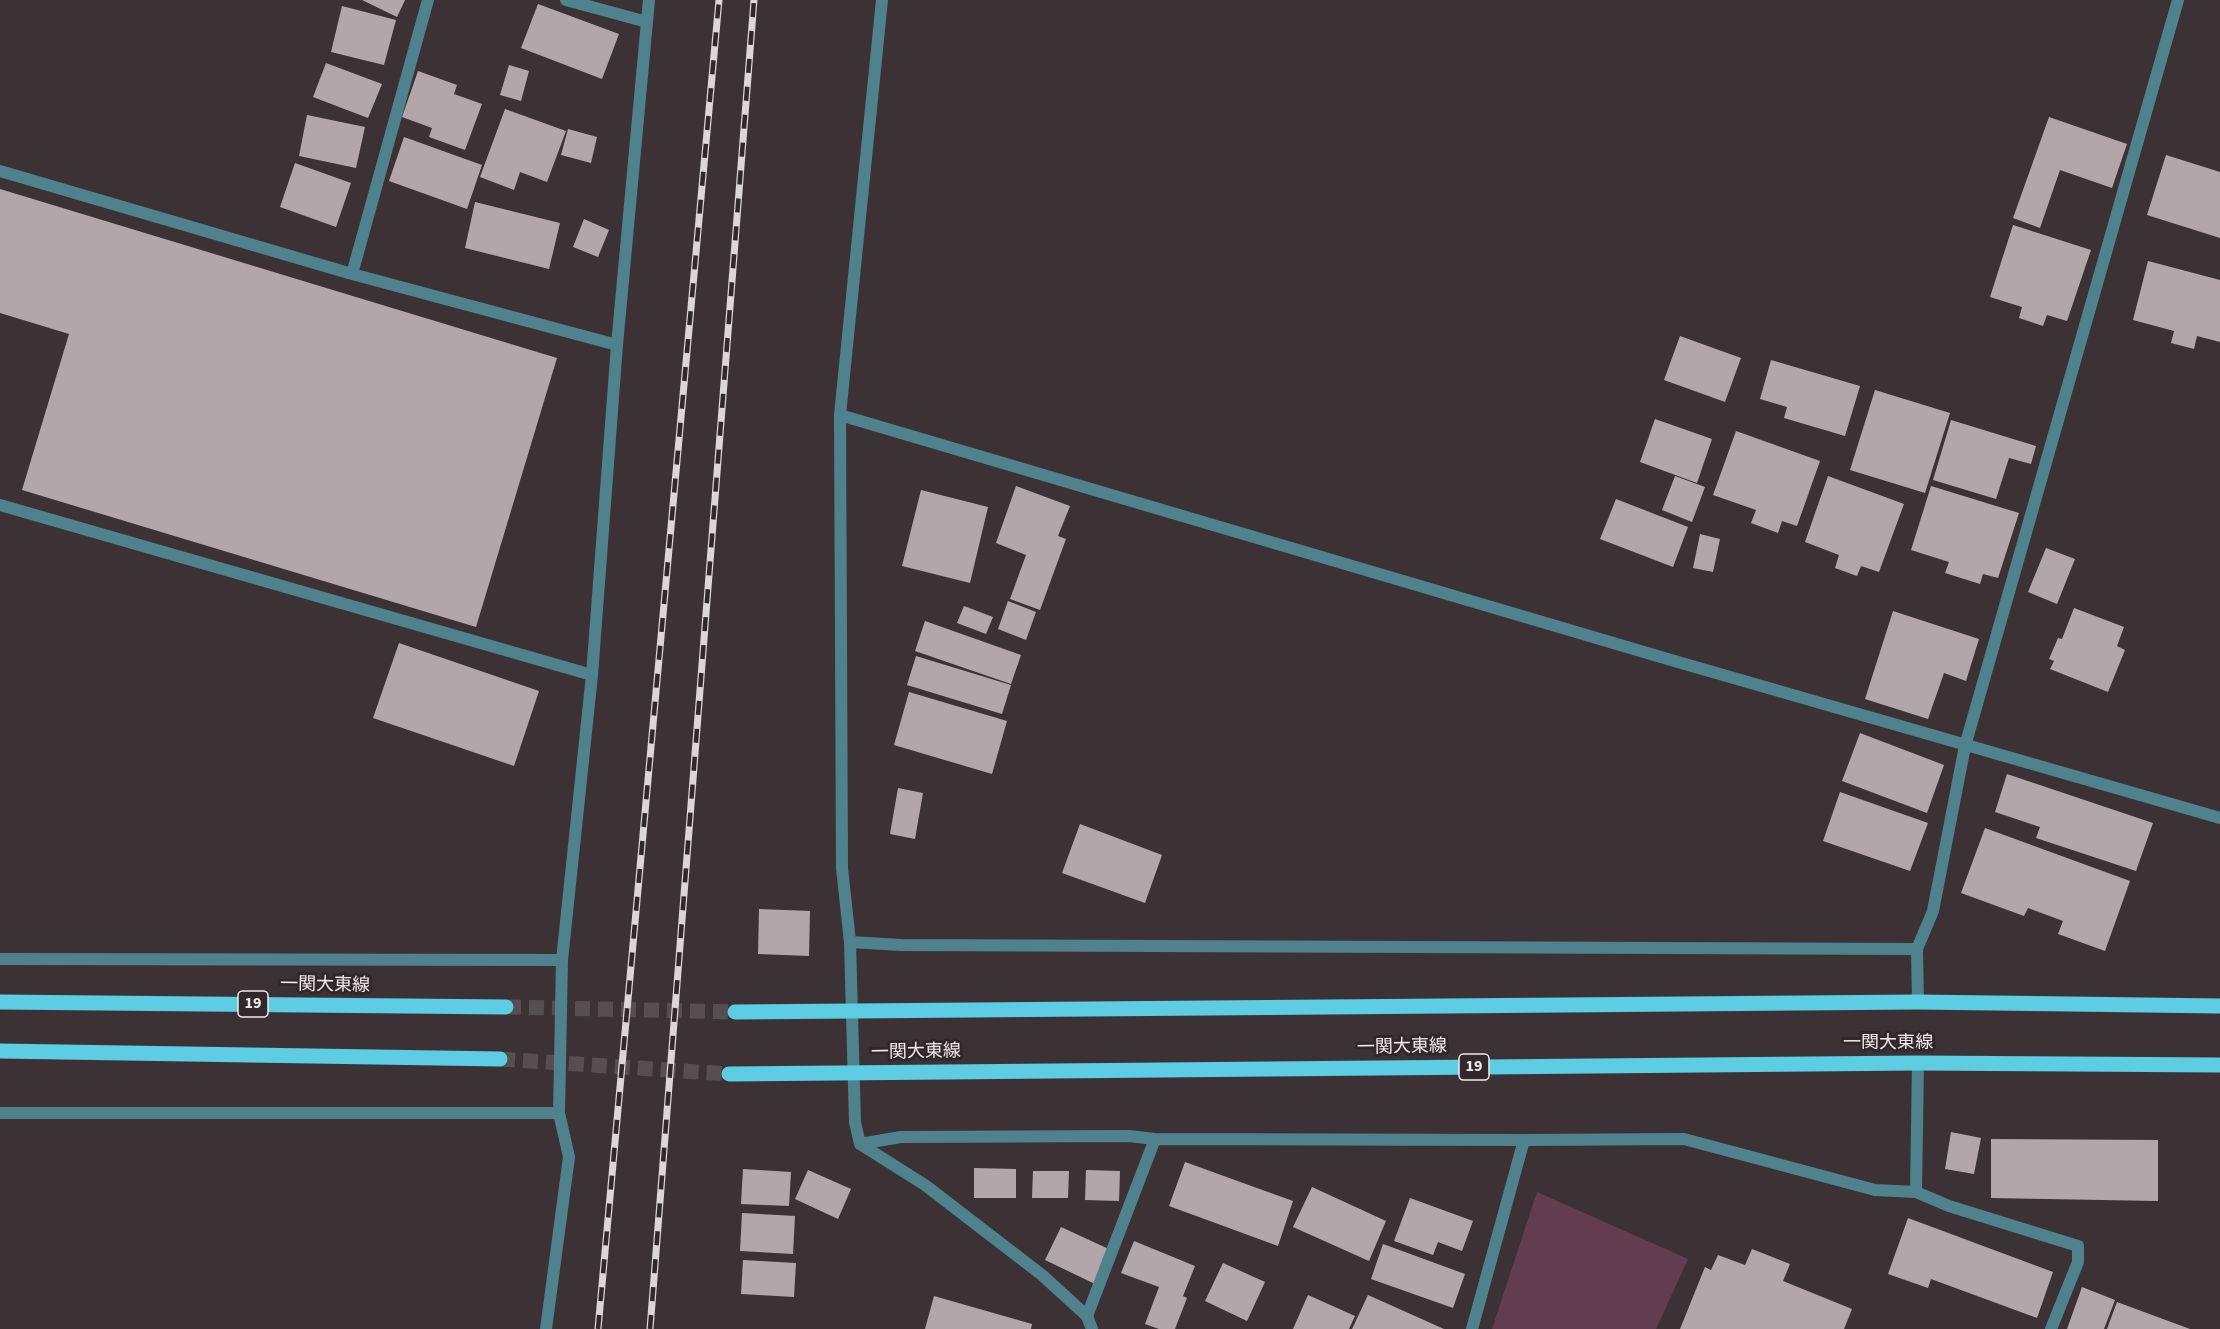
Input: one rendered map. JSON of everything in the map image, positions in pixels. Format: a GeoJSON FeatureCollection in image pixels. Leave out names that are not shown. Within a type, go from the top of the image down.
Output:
{"type":"FeatureCollection","features":[{"type":"Feature","properties":{"kind":"main road","name":"一関大東線"},"geometry":{"type":"LineString","coordinates":[[0,1002],[506,1007]]}},
{"type":"Feature","properties":{"kind":"main road"},"geometry":{"type":"LineString","coordinates":[[735,1012],[1918,1002],[2220,1006]]}},
{"type":"Feature","properties":{"kind":"main road"},"geometry":{"type":"LineString","coordinates":[[0,1051],[500,1059]]}},
{"type":"Feature","properties":{"kind":"main road","name":"一関大東線"},"geometry":{"type":"LineString","coordinates":[[729,1074],[1918,1063],[2220,1065]]}},
{"type":"Feature","properties":{"kind":"street"},"geometry":{"type":"LineString","coordinates":[[352,274],[428,0]]}},
{"type":"Feature","properties":{"kind":"street"},"geometry":{"type":"LineString","coordinates":[[566,0],[646,22]]}},
{"type":"Feature","properties":{"kind":"street"},"geometry":{"type":"LineString","coordinates":[[546,1329],[569,1156],[559,1113],[562,960],[592,675],[617,345],[649,0]]}},
{"type":"Feature","properties":{"kind":"street"},"geometry":{"type":"LineString","coordinates":[[882,0],[840,415],[842,868],[850,946],[855,1122],[860,1144],[925,1185],[1042,1275],[1087,1316],[1092,1329]]}},
{"type":"Feature","properties":{"kind":"street"},"geometry":{"type":"LineString","coordinates":[[1918,1002],[1917,949],[1933,911],[1965,746],[2178,0]]}},
{"type":"Feature","properties":{"kind":"street"},"geometry":{"type":"LineString","coordinates":[[0,171],[352,274],[617,345]]}},
{"type":"Feature","properties":{"kind":"street"},"geometry":{"type":"LineString","coordinates":[[840,415],[1965,746],[2220,818]]}},
{"type":"Feature","properties":{"kind":"street"},"geometry":{"type":"LineString","coordinates":[[0,505],[592,675]]}},
{"type":"Feature","properties":{"kind":"street"},"geometry":{"type":"LineString","coordinates":[[850,946],[1917,949]]}},
{"type":"Feature","properties":{"kind":"street"},"geometry":{"type":"LineString","coordinates":[[0,959],[562,960]]}},
{"type":"Feature","properties":{"kind":"street"},"geometry":{"type":"LineString","coordinates":[[1916,1192],[1918,1063]]}},
{"type":"Feature","properties":{"kind":"street"},"geometry":{"type":"LineString","coordinates":[[0,1113],[559,1113]]}},
{"type":"Feature","properties":{"kind":"street"},"geometry":{"type":"LineString","coordinates":[[860,1144],[901,1137],[1684,1139],[1875,1190],[1916,1192],[1949,1206],[2078,1246],[2078,1262],[2051,1329]]}},
{"type":"Feature","properties":{"kind":"street"},"geometry":{"type":"LineString","coordinates":[[1087,1316],[1155,1139]]}},
{"type":"Feature","properties":{"kind":"street"},"geometry":{"type":"LineString","coordinates":[[1472,1329],[1524,1140]]}},
{"type":"Feature","properties":{"kind":"shaded area"},"geometry":{"type":"Polygon","coordinates":[[[1537,1192],[1688,1259],[1656,1329],[1492,1329],[1537,1192]]]}},
{"type":"Feature","properties":{"kind":"building"},"geometry":{"type":"Polygon","coordinates":[[[362,0],[405,0],[397,17],[362,0]]]}},
{"type":"Feature","properties":{"kind":"building"},"geometry":{"type":"Polygon","coordinates":[[[538,4],[619,34],[602,79],[521,48],[538,4]]]}},
{"type":"Feature","properties":{"kind":"building"},"geometry":{"type":"Polygon","coordinates":[[[342,6],[396,20],[384,65],[331,52],[342,6]]]}},
{"type":"Feature","properties":{"kind":"building"},"geometry":{"type":"Polygon","coordinates":[[[326,63],[382,84],[368,118],[313,97],[326,63]]]}},
{"type":"Feature","properties":{"kind":"building"},"geometry":{"type":"Polygon","coordinates":[[[509,65],[529,71],[521,101],[500,95],[509,65]]]}},
{"type":"Feature","properties":{"kind":"building"},"geometry":{"type":"Polygon","coordinates":[[[418,71],[457,85],[454,94],[482,104],[465,150],[429,137],[432,128],[402,117],[418,71]]]}},
{"type":"Feature","properties":{"kind":"building"},"geometry":{"type":"Polygon","coordinates":[[[505,109],[566,131],[547,182],[520,172],[514,190],[480,177],[505,109]]]}},
{"type":"Feature","properties":{"kind":"building"},"geometry":{"type":"Polygon","coordinates":[[[307,115],[365,127],[356,168],[299,156],[307,115]]]}},
{"type":"Feature","properties":{"kind":"building"},"geometry":{"type":"Polygon","coordinates":[[[2049,117],[2127,144],[2112,188],[2060,170],[2040,228],[2013,218],[2049,117]]]}},
{"type":"Feature","properties":{"kind":"building"},"geometry":{"type":"Polygon","coordinates":[[[568,129],[597,137],[591,163],[561,155],[568,129]]]}},
{"type":"Feature","properties":{"kind":"building"},"geometry":{"type":"Polygon","coordinates":[[[404,137],[482,165],[467,209],[389,181],[404,137]]]}},
{"type":"Feature","properties":{"kind":"building"},"geometry":{"type":"Polygon","coordinates":[[[2166,155],[2220,172],[2220,238],[2147,215],[2166,155]]]}},
{"type":"Feature","properties":{"kind":"building"},"geometry":{"type":"Polygon","coordinates":[[[295,163],[351,183],[336,227],[280,207],[295,163]]]}},
{"type":"Feature","properties":{"kind":"building"},"geometry":{"type":"Polygon","coordinates":[[[0,189],[557,358],[476,627],[22,490],[69,334],[0,313],[0,189]]]}},
{"type":"Feature","properties":{"kind":"building"},"geometry":{"type":"Polygon","coordinates":[[[475,202],[560,223],[549,269],[465,248],[475,202]]]}},
{"type":"Feature","properties":{"kind":"building"},"geometry":{"type":"Polygon","coordinates":[[[584,219],[609,230],[598,257],[573,247],[584,219]]]}},
{"type":"Feature","properties":{"kind":"building"},"geometry":{"type":"Polygon","coordinates":[[[2013,225],[2091,250],[2067,321],[2047,315],[2043,326],[2019,318],[2022,307],[1990,297],[2013,225]]]}},
{"type":"Feature","properties":{"kind":"building"},"geometry":{"type":"Polygon","coordinates":[[[2148,261],[2220,280],[2220,342],[2197,336],[2194,349],[2171,343],[2174,331],[2133,320],[2148,261]]]}},
{"type":"Feature","properties":{"kind":"building"},"geometry":{"type":"Polygon","coordinates":[[[1680,336],[1741,358],[1725,402],[1664,380],[1680,336]]]}},
{"type":"Feature","properties":{"kind":"building"},"geometry":{"type":"Polygon","coordinates":[[[1771,360],[1860,386],[1845,436],[1784,418],[1787,407],[1760,399],[1771,360]]]}},
{"type":"Feature","properties":{"kind":"building"},"geometry":{"type":"Polygon","coordinates":[[[1875,390],[1950,413],[1925,493],[1850,470],[1875,390]]]}},
{"type":"Feature","properties":{"kind":"building"},"geometry":{"type":"Polygon","coordinates":[[[1655,419],[1712,439],[1697,483],[1640,462],[1655,419]]]}},
{"type":"Feature","properties":{"kind":"building"},"geometry":{"type":"Polygon","coordinates":[[[1951,420],[2036,446],[2031,464],[2009,458],[1996,499],[1933,480],[1951,420]]]}},
{"type":"Feature","properties":{"kind":"building"},"geometry":{"type":"Polygon","coordinates":[[[1736,431],[1820,461],[1797,526],[1782,521],[1778,533],[1751,523],[1756,510],[1713,495],[1736,431]]]}},
{"type":"Feature","properties":{"kind":"building"},"geometry":{"type":"Polygon","coordinates":[[[1675,476],[1705,487],[1692,522],[1662,510],[1675,476]]]}},
{"type":"Feature","properties":{"kind":"building"},"geometry":{"type":"Polygon","coordinates":[[[1828,476],[1904,504],[1879,572],[1861,566],[1857,576],[1835,568],[1839,555],[1805,542],[1828,476]]]}},
{"type":"Feature","properties":{"kind":"building"},"geometry":{"type":"Polygon","coordinates":[[[1016,486],[1070,506],[1058,536],[1066,539],[1040,610],[1010,599],[1026,555],[996,543],[1016,486]]]}},
{"type":"Feature","properties":{"kind":"building"},"geometry":{"type":"Polygon","coordinates":[[[1931,486],[2019,513],[1998,578],[1983,574],[1980,584],[1945,573],[1949,562],[1911,550],[1931,486]]]}},
{"type":"Feature","properties":{"kind":"building"},"geometry":{"type":"Polygon","coordinates":[[[921,490],[988,507],[970,583],[902,566],[921,490]]]}},
{"type":"Feature","properties":{"kind":"building"},"geometry":{"type":"Polygon","coordinates":[[[1616,499],[1688,527],[1673,567],[1600,539],[1616,499]]]}},
{"type":"Feature","properties":{"kind":"building"},"geometry":{"type":"Polygon","coordinates":[[[1700,534],[1720,539],[1713,572],[1693,568],[1700,534]]]}},
{"type":"Feature","properties":{"kind":"building"},"geometry":{"type":"Polygon","coordinates":[[[2046,548],[2075,559],[2057,604],[2028,592],[2046,548]]]}},
{"type":"Feature","properties":{"kind":"building"},"geometry":{"type":"Polygon","coordinates":[[[1008,601],[1036,612],[1026,640],[998,629],[1008,601]]]}},
{"type":"Feature","properties":{"kind":"building"},"geometry":{"type":"Polygon","coordinates":[[[964,606],[993,617],[986,634],[957,623],[964,606]]]}},
{"type":"Feature","properties":{"kind":"building"},"geometry":{"type":"Polygon","coordinates":[[[2074,608],[2124,627],[2117,646],[2125,650],[2108,692],[2050,669],[2054,661],[2049,659],[2058,638],[2062,639],[2074,608]]]}},
{"type":"Feature","properties":{"kind":"building"},"geometry":{"type":"Polygon","coordinates":[[[1893,611],[1979,639],[1966,681],[1944,673],[1928,719],[1865,699],[1893,611]]]}},
{"type":"Feature","properties":{"kind":"building"},"geometry":{"type":"Polygon","coordinates":[[[925,621],[1021,655],[1011,684],[915,651],[925,621]]]}},
{"type":"Feature","properties":{"kind":"building"},"geometry":{"type":"Polygon","coordinates":[[[399,643],[539,691],[514,766],[373,718],[399,643]]]}},
{"type":"Feature","properties":{"kind":"building"},"geometry":{"type":"Polygon","coordinates":[[[916,656],[1011,685],[1002,714],[907,685],[916,656]]]}},
{"type":"Feature","properties":{"kind":"building"},"geometry":{"type":"Polygon","coordinates":[[[909,692],[1007,721],[992,774],[894,745],[909,692]]]}},
{"type":"Feature","properties":{"kind":"building"},"geometry":{"type":"Polygon","coordinates":[[[1860,733],[1944,765],[1927,813],[1842,781],[1860,733]]]}},
{"type":"Feature","properties":{"kind":"building"},"geometry":{"type":"Polygon","coordinates":[[[2007,774],[2153,823],[2136,871],[2036,838],[2040,827],[1995,812],[2007,774]]]}},
{"type":"Feature","properties":{"kind":"building"},"geometry":{"type":"Polygon","coordinates":[[[898,788],[923,793],[915,839],[890,834],[898,788]]]}},
{"type":"Feature","properties":{"kind":"building"},"geometry":{"type":"Polygon","coordinates":[[[1840,792],[1928,823],[1910,871],[1823,841],[1840,792]]]}},
{"type":"Feature","properties":{"kind":"building"},"geometry":{"type":"Polygon","coordinates":[[[1080,824],[1162,855],[1145,903],[1062,873],[1080,824]]]}},
{"type":"Feature","properties":{"kind":"building"},"geometry":{"type":"Polygon","coordinates":[[[1985,828],[2130,881],[2105,951],[2058,934],[2063,921],[2028,908],[2024,916],[1961,893],[1985,828]]]}},
{"type":"Feature","properties":{"kind":"building"},"geometry":{"type":"Polygon","coordinates":[[[759,909],[810,911],[809,956],[758,954],[759,909]]]}},
{"type":"Feature","properties":{"kind":"building"},"geometry":{"type":"Polygon","coordinates":[[[1951,1132],[1981,1138],[1974,1174],[1945,1169],[1951,1132]]]}},
{"type":"Feature","properties":{"kind":"building"},"geometry":{"type":"Polygon","coordinates":[[[1991,1139],[2158,1140],[2158,1201],[1991,1198],[1991,1139]]]}},
{"type":"Feature","properties":{"kind":"building"},"geometry":{"type":"Polygon","coordinates":[[[1185,1162],[1293,1201],[1278,1246],[1169,1206],[1185,1162]]]}},
{"type":"Feature","properties":{"kind":"building"},"geometry":{"type":"Polygon","coordinates":[[[974,1168],[1016,1169],[1016,1198],[974,1198],[974,1168]]]}},
{"type":"Feature","properties":{"kind":"building"},"geometry":{"type":"Polygon","coordinates":[[[743,1169],[791,1172],[789,1206],[741,1204],[743,1169]]]}},
{"type":"Feature","properties":{"kind":"building"},"geometry":{"type":"Polygon","coordinates":[[[808,1170],[851,1189],[838,1219],[795,1199],[808,1170]]]}},
{"type":"Feature","properties":{"kind":"building"},"geometry":{"type":"Polygon","coordinates":[[[1086,1170],[1120,1171],[1119,1201],[1085,1200],[1086,1170]]]}},
{"type":"Feature","properties":{"kind":"building"},"geometry":{"type":"Polygon","coordinates":[[[1033,1171],[1069,1171],[1068,1198],[1032,1198],[1033,1171]]]}},
{"type":"Feature","properties":{"kind":"building"},"geometry":{"type":"Polygon","coordinates":[[[1312,1187],[1386,1221],[1369,1261],[1293,1227],[1312,1187]]]}},
{"type":"Feature","properties":{"kind":"building"},"geometry":{"type":"Polygon","coordinates":[[[1410,1198],[1473,1221],[1462,1251],[1438,1242],[1433,1255],[1394,1241],[1410,1198]]]}},
{"type":"Feature","properties":{"kind":"building"},"geometry":{"type":"Polygon","coordinates":[[[742,1213],[795,1216],[793,1254],[740,1251],[742,1213]]]}},
{"type":"Feature","properties":{"kind":"building"},"geometry":{"type":"Polygon","coordinates":[[[1908,1218],[2053,1272],[2037,1318],[1931,1279],[1928,1288],[1888,1274],[1908,1218]]]}},
{"type":"Feature","properties":{"kind":"building"},"geometry":{"type":"Polygon","coordinates":[[[1061,1227],[1111,1250],[1095,1284],[1045,1260],[1061,1227]]]}},
{"type":"Feature","properties":{"kind":"building"},"geometry":{"type":"Polygon","coordinates":[[[1134,1241],[1195,1266],[1183,1296],[1187,1298],[1175,1329],[1159,1329],[1145,1324],[1159,1287],[1121,1273],[1134,1241]]]}},
{"type":"Feature","properties":{"kind":"building"},"geometry":{"type":"Polygon","coordinates":[[[1383,1244],[1465,1274],[1453,1308],[1371,1279],[1383,1244]]]}},
{"type":"Feature","properties":{"kind":"building"},"geometry":{"type":"Polygon","coordinates":[[[1752,1249],[1790,1264],[1783,1281],[1852,1309],[1844,1329],[1680,1329],[1705,1267],[1711,1270],[1718,1255],[1745,1265],[1752,1249]]]}},
{"type":"Feature","properties":{"kind":"building"},"geometry":{"type":"Polygon","coordinates":[[[743,1260],[796,1263],[794,1297],[741,1294],[743,1260]]]}},
{"type":"Feature","properties":{"kind":"building"},"geometry":{"type":"Polygon","coordinates":[[[1223,1263],[1265,1282],[1247,1321],[1205,1301],[1223,1263]]]}},
{"type":"Feature","properties":{"kind":"building"},"geometry":{"type":"Polygon","coordinates":[[[2082,1287],[2115,1300],[2104,1329],[2067,1329],[2082,1287]]]}},
{"type":"Feature","properties":{"kind":"building"},"geometry":{"type":"Polygon","coordinates":[[[1308,1295],[1355,1316],[1349,1329],[1293,1329],[1308,1295]]]}},
{"type":"Feature","properties":{"kind":"building"},"geometry":{"type":"Polygon","coordinates":[[[1368,1295],[1444,1329],[1352,1329],[1368,1295]]]}},
{"type":"Feature","properties":{"kind":"building"},"geometry":{"type":"Polygon","coordinates":[[[934,1296],[1032,1324],[1031,1329],[925,1329],[934,1296]]]}},
{"type":"Feature","properties":{"kind":"building"},"geometry":{"type":"Polygon","coordinates":[[[2117,1302],[2190,1329],[2107,1329],[2117,1302]]]}},
{"type":"Feature","properties":{"kind":"tunnel"},"geometry":{"type":"LineString","coordinates":[[506,1007],[735,1012]]}},
{"type":"Feature","properties":{"kind":"tunnel"},"geometry":{"type":"LineString","coordinates":[[500,1059],[729,1074]]}},
{"type":"Feature","properties":{"kind":"railway"},"geometry":{"type":"LineString","coordinates":[[598,1329],[719,0]]}},
{"type":"Feature","properties":{"kind":"railway"},"geometry":{"type":"LineString","coordinates":[[650,1329],[754,0]]}}]}
